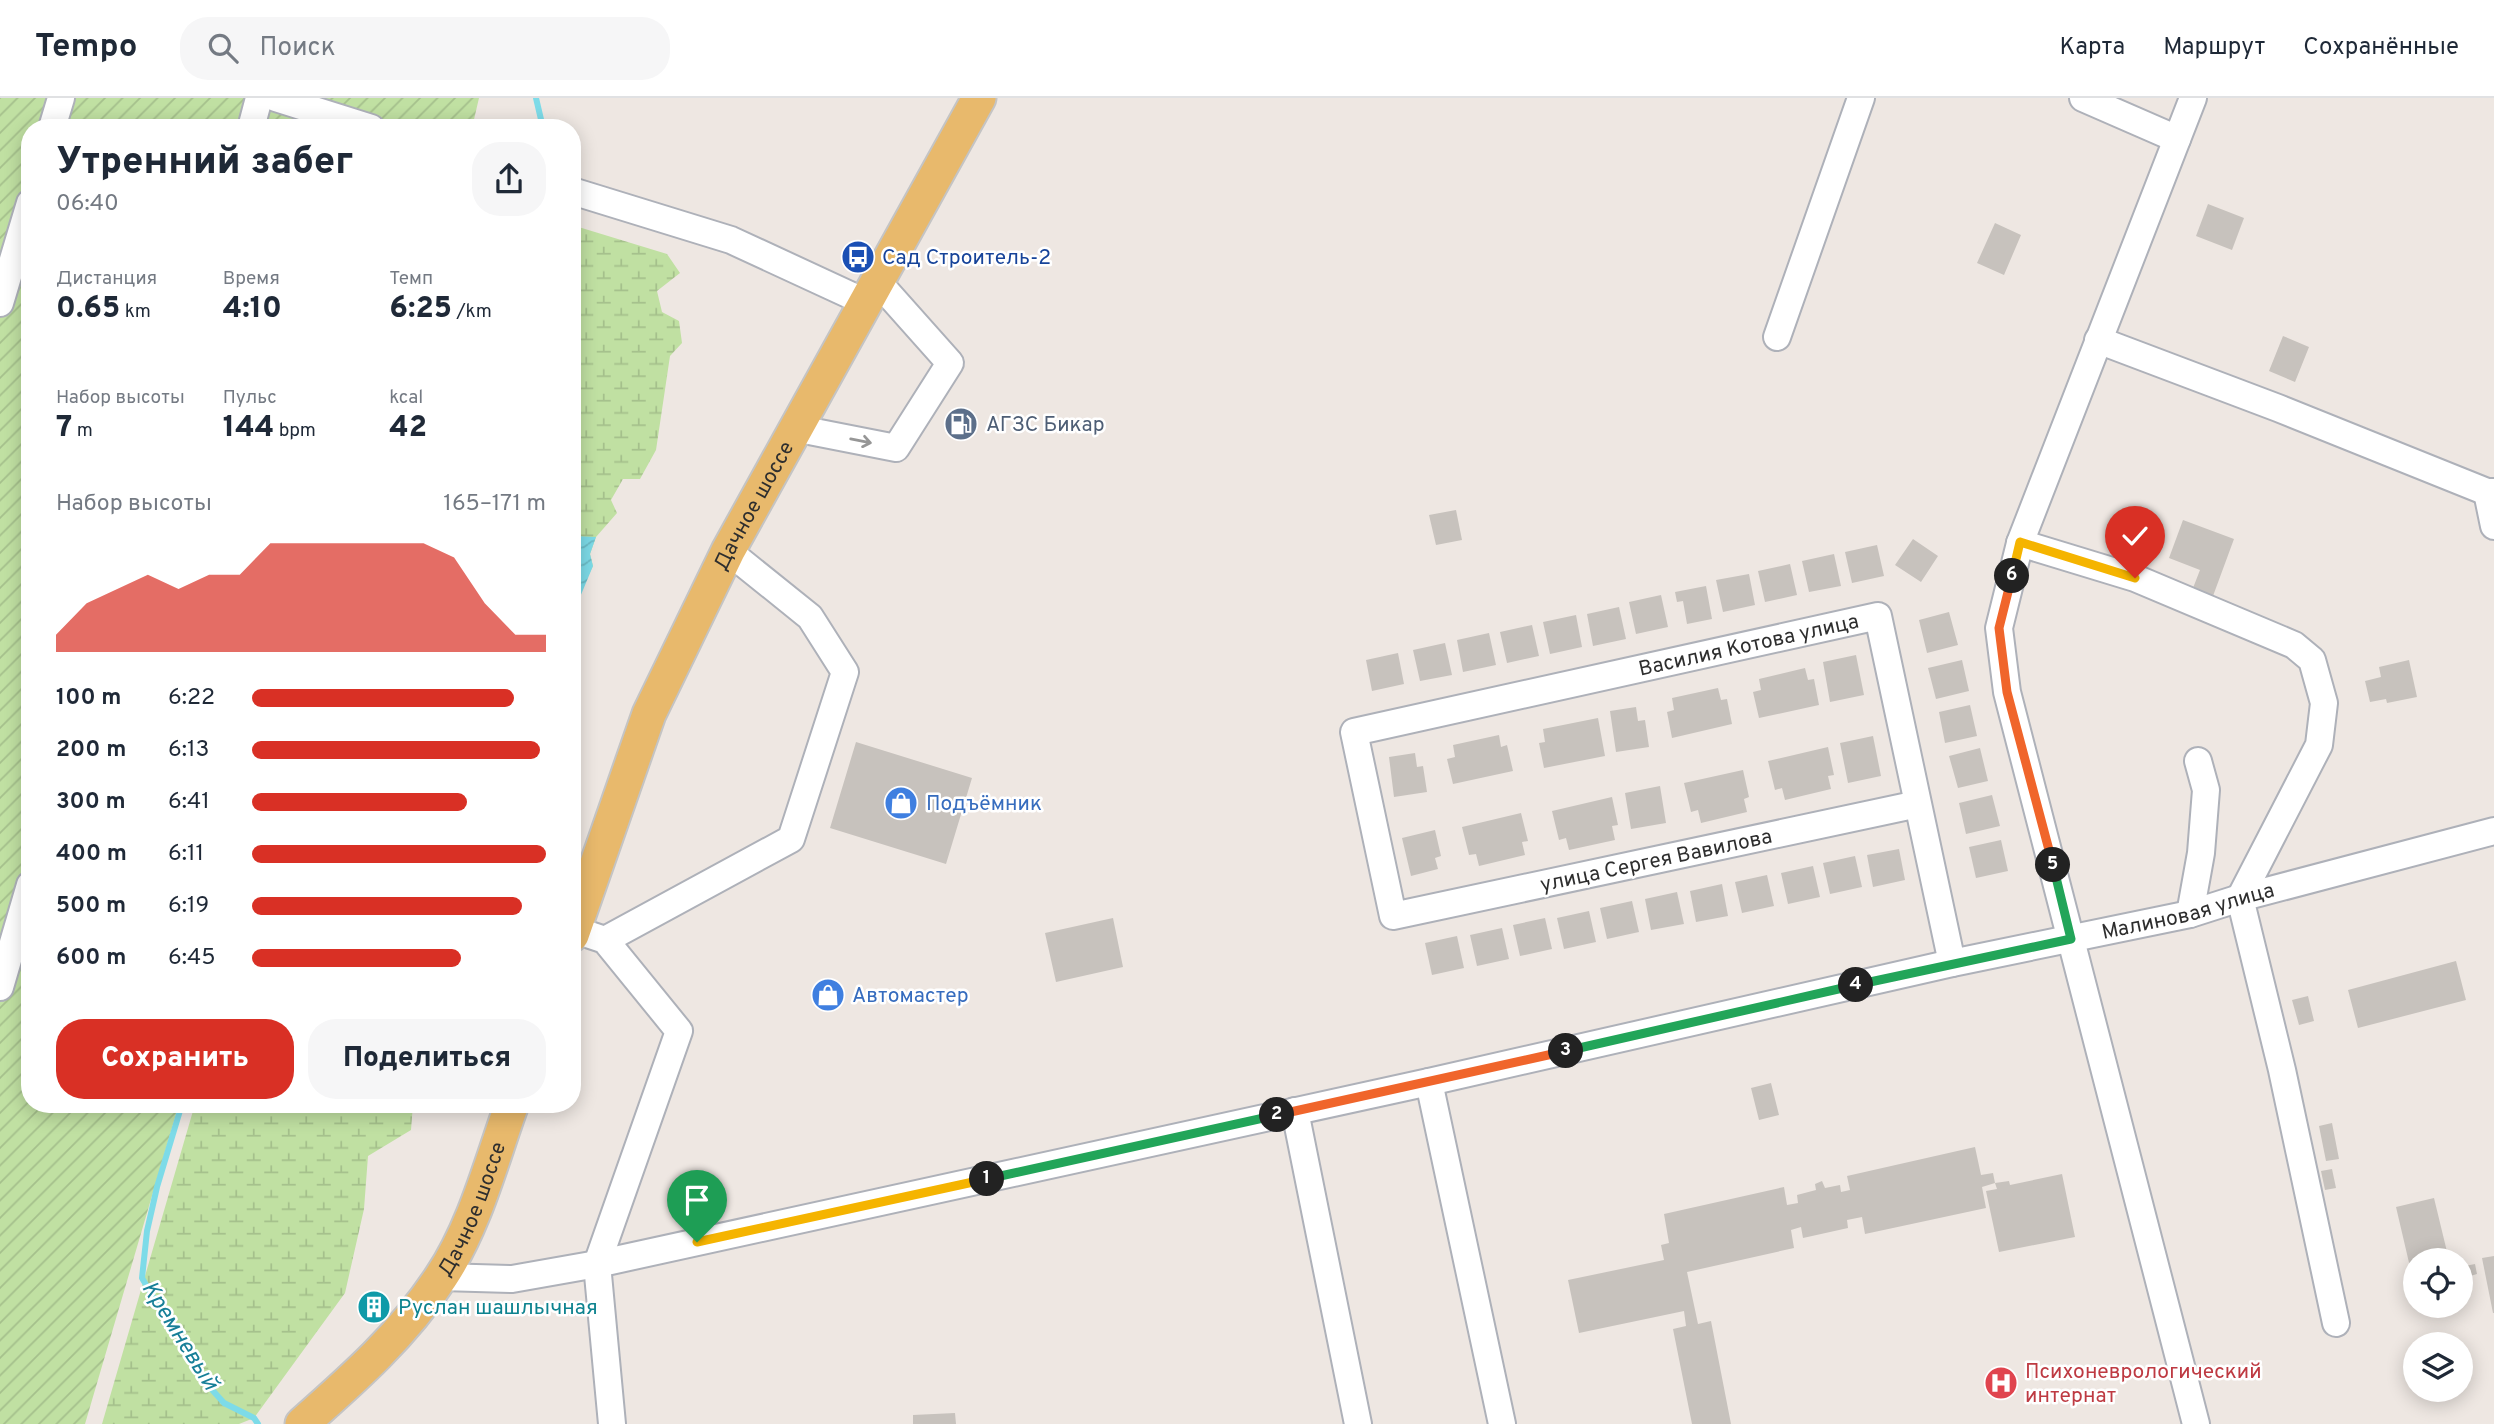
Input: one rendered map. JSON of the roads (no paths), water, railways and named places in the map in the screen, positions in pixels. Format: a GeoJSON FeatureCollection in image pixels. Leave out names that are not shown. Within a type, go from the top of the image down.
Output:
{"type":"FeatureCollection","features":[{"type":"Feature","properties":{"kind":"main road","name":"Дачное шоссе"},"geometry":{"type":"LineString","coordinates":[[584,934],[649,715],[727,551],[979,98]]}},
{"type":"Feature","properties":{"kind":"main road","name":"Дачное шоссе"},"geometry":{"type":"LineString","coordinates":[[302,1424],[379,1355],[441,1277],[470,1223],[509,1113]]}},
{"type":"Feature","properties":{"kind":"street"},"geometry":{"type":"LineString","coordinates":[[55,119],[61,98]]}},
{"type":"Feature","properties":{"kind":"street"},"geometry":{"type":"LineString","coordinates":[[253,119],[259,98]]}},
{"type":"Feature","properties":{"kind":"street"},"geometry":{"type":"LineString","coordinates":[[276,98],[342,119]]}},
{"type":"Feature","properties":{"kind":"street"},"geometry":{"type":"LineString","coordinates":[[1777,337],[1861,98]]}},
{"type":"Feature","properties":{"kind":"street"},"geometry":{"type":"LineString","coordinates":[[2083,98],[2177,139]]}},
{"type":"Feature","properties":{"kind":"street"},"geometry":{"type":"LineString","coordinates":[[2193,98],[2020,542],[1999,628],[2007,692],[2196,1424]]}},
{"type":"Feature","properties":{"kind":"street"},"geometry":{"type":"LineString","coordinates":[[581,194],[731,240],[871,292],[950,363],[896,448],[794,428]]}},
{"type":"Feature","properties":{"kind":"street"},"geometry":{"type":"LineString","coordinates":[[0,303],[21,233]]}},
{"type":"Feature","properties":{"kind":"street"},"geometry":{"type":"LineString","coordinates":[[2098,340],[2490,492],[2494,526]]}},
{"type":"Feature","properties":{"kind":"street"},"geometry":{"type":"LineString","coordinates":[[2020,542],[2135,578],[2294,645],[2312,660],[2324,703],[2319,745],[2240,898],[2282,1070],[2336,1323]]}},
{"type":"Feature","properties":{"kind":"street"},"geometry":{"type":"LineString","coordinates":[[612,1424],[597,1264],[679,1031],[584,934],[791,839],[845,672],[810,617],[727,551]]}},
{"type":"Feature","properties":{"kind":"street","name":"Василия Котова улица"},"geometry":{"type":"LineString","coordinates":[[1393,915],[1354,732],[1878,615],[1952,963]]}},
{"type":"Feature","properties":{"kind":"street"},"geometry":{"type":"LineString","coordinates":[[2190,915],[2201,853],[2206,790],[2198,761]]}},
{"type":"Feature","properties":{"kind":"street","name":"улица Сергея Вавилова"},"geometry":{"type":"LineString","coordinates":[[1393,915],[1919,804]]}},
{"type":"Feature","properties":{"kind":"street","name":"Малиновая улица"},"geometry":{"type":"LineString","coordinates":[[441,1277],[512,1279],[597,1264],[1429,1082],[1952,963],[2190,915],[2240,898],[2494,831]]}},
{"type":"Feature","properties":{"kind":"street"},"geometry":{"type":"LineString","coordinates":[[0,987],[21,916]]}},
{"type":"Feature","properties":{"kind":"street"},"geometry":{"type":"LineString","coordinates":[[1429,1082],[1502,1424]]}},
{"type":"Feature","properties":{"kind":"street"},"geometry":{"type":"LineString","coordinates":[[1295,1111],[1358,1424]]}},
{"type":"Feature","properties":{"kind":"water"},"geometry":{"type":"Polygon","coordinates":[[[581,536],[596,537],[590,554],[593,566],[581,595],[581,536]]]}},
{"type":"Feature","properties":{"kind":"waterway","name":"Кремневый"},"geometry":{"type":"LineString","coordinates":[[536,98],[541,119]]}},
{"type":"Feature","properties":{"kind":"waterway","name":"Кремневый"},"geometry":{"type":"LineString","coordinates":[[179,1113],[147,1231],[142,1278],[170,1326],[184,1340],[206,1383],[224,1403],[254,1418],[258,1424]]}},
{"type":"Feature","properties":{"kind":"place","name":"Сад Строитель-2"},"geometry":{"type":"Point","coordinates":[858,257]}},
{"type":"Feature","properties":{"kind":"place","name":"АГЗС Бикар"},"geometry":{"type":"Point","coordinates":[961,424]}},
{"type":"Feature","properties":{"kind":"place","name":"Подъёмник"},"geometry":{"type":"Point","coordinates":[901,803]}},
{"type":"Feature","properties":{"kind":"place","name":"Автомастер"},"geometry":{"type":"Point","coordinates":[828,995]}},
{"type":"Feature","properties":{"kind":"place","name":"Руслан шашлычная"},"geometry":{"type":"Point","coordinates":[374,1307]}},
{"type":"Feature","properties":{"kind":"place","name":"Психоневрологический интернат"},"geometry":{"type":"Point","coordinates":[2001,1383]}}]}
